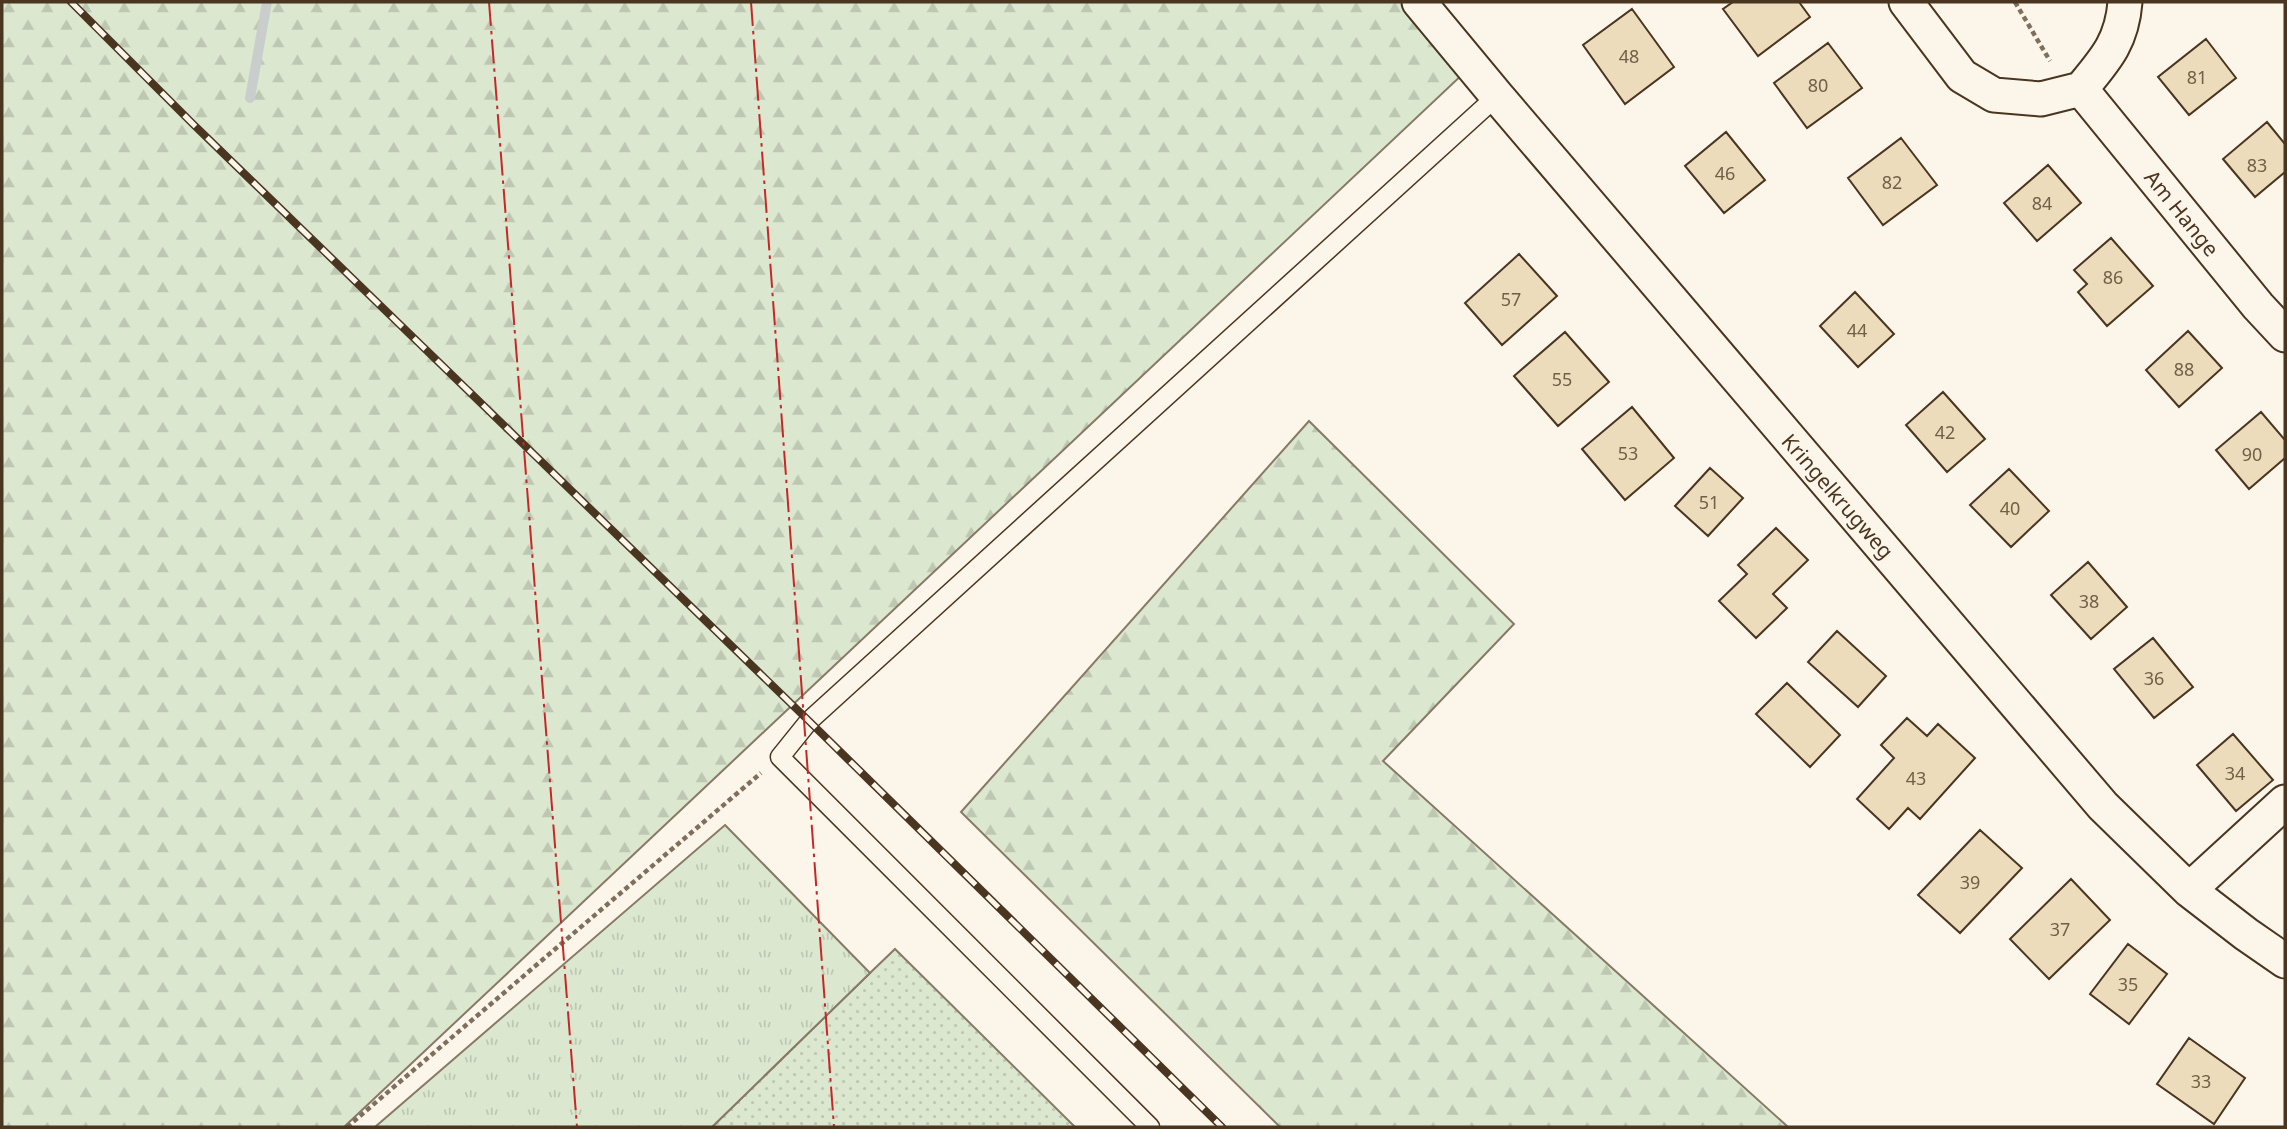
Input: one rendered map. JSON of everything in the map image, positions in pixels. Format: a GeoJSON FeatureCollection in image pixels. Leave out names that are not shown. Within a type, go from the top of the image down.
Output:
{"type":"FeatureCollection","features":[{"type":"Feature","properties":{"kind":"street","name":"Kringelkrugweg"},"geometry":{"type":"LineString","coordinates":[[1419,2],[2103,806],[2189,890],[2285,961]]}},
{"type":"Feature","properties":{"kind":"street"},"geometry":{"type":"LineString","coordinates":[[1906,2],[1962,76],[1994,95],[2042,99],[2074,91],[2111,53],[2124,17],[2125,2]]}},
{"type":"Feature","properties":{"kind":"street","name":"Am Hange"},"geometry":{"type":"LineString","coordinates":[[2074,91],[2285,335]]}},
{"type":"Feature","properties":{"kind":"street"},"geometry":{"type":"LineString","coordinates":[[2189,890],[2285,802]]}},
{"type":"Feature","properties":{"kind":"lane"},"geometry":{"type":"LineString","coordinates":[[1150,1127],[780,757],[809,721],[1497,96]]}},
{"type":"Feature","properties":{"kind":"path"},"geometry":{"type":"LineString","coordinates":[[2015,2],[2074,91]]}},
{"type":"Feature","properties":{"kind":"path"},"geometry":{"type":"LineString","coordinates":[[347,1127],[780,757]]}},
{"type":"Feature","properties":{"kind":"green space"},"geometry":{"type":"Polygon","coordinates":[[[2,2],[1405,2],[1465,72],[344,1127],[2,1127],[2,2]]]}},
{"type":"Feature","properties":{"kind":"green space"},"geometry":{"type":"Polygon","coordinates":[[[1309,421],[1514,624],[1383,761],[1788,1127],[1280,1127],[961,812],[1309,421]]]}},
{"type":"Feature","properties":{"kind":"green space"},"geometry":{"type":"Polygon","coordinates":[[[725,825],[870,973],[712,1127],[375,1127],[725,825]]]}},
{"type":"Feature","properties":{"kind":"green space"},"geometry":{"type":"Polygon","coordinates":[[[895,949],[1075,1127],[712,1127],[870,973],[895,949]]]}},
{"type":"Feature","properties":{"kind":"building"},"geometry":{"type":"Polygon","coordinates":[[[1733,2],[1799,2],[1810,17],[1758,56],[1723,9],[1733,2]]]}},
{"type":"Feature","properties":{"kind":"building"},"geometry":{"type":"Polygon","coordinates":[[[1632,9],[1674,67],[1625,104],[1583,45],[1632,9]]]}},
{"type":"Feature","properties":{"kind":"building"},"geometry":{"type":"Polygon","coordinates":[[[2206,39],[2236,78],[2189,115],[2158,77],[2206,39]]]}},
{"type":"Feature","properties":{"kind":"building"},"geometry":{"type":"Polygon","coordinates":[[[1828,43],[1862,88],[1807,128],[1774,83],[1828,43]]]}},
{"type":"Feature","properties":{"kind":"building"},"geometry":{"type":"Polygon","coordinates":[[[2267,122],[2285,144],[2285,172],[2255,197],[2223,159],[2267,122]]]}},
{"type":"Feature","properties":{"kind":"building"},"geometry":{"type":"Polygon","coordinates":[[[1726,132],[1765,180],[1724,213],[1685,166],[1726,132]]]}},
{"type":"Feature","properties":{"kind":"building"},"geometry":{"type":"Polygon","coordinates":[[[1901,138],[1937,185],[1883,225],[1848,178],[1901,138]]]}},
{"type":"Feature","properties":{"kind":"building"},"geometry":{"type":"Polygon","coordinates":[[[2048,165],[2081,203],[2037,241],[2004,203],[2048,165]]]}},
{"type":"Feature","properties":{"kind":"building"},"geometry":{"type":"Polygon","coordinates":[[[2111,238],[2153,286],[2107,326],[2078,292],[2087,284],[2074,270],[2111,238]]]}},
{"type":"Feature","properties":{"kind":"building"},"geometry":{"type":"Polygon","coordinates":[[[1519,254],[1557,296],[1502,345],[1465,303],[1519,254]]]}},
{"type":"Feature","properties":{"kind":"building"},"geometry":{"type":"Polygon","coordinates":[[[1855,292],[1894,334],[1858,367],[1820,326],[1855,292]]]}},
{"type":"Feature","properties":{"kind":"building"},"geometry":{"type":"Polygon","coordinates":[[[2188,331],[2222,368],[2179,407],[2146,370],[2188,331]]]}},
{"type":"Feature","properties":{"kind":"building"},"geometry":{"type":"Polygon","coordinates":[[[1565,332],[1609,382],[1558,426],[1514,376],[1565,332]]]}},
{"type":"Feature","properties":{"kind":"building"},"geometry":{"type":"Polygon","coordinates":[[[1943,392],[1985,439],[1947,472],[1906,425],[1943,392]]]}},
{"type":"Feature","properties":{"kind":"building"},"geometry":{"type":"Polygon","coordinates":[[[1632,407],[1674,458],[1625,500],[1582,449],[1632,407]]]}},
{"type":"Feature","properties":{"kind":"building"},"geometry":{"type":"Polygon","coordinates":[[[2261,412],[2285,440],[2285,458],[2249,489],[2216,450],[2261,412]]]}},
{"type":"Feature","properties":{"kind":"building"},"geometry":{"type":"Polygon","coordinates":[[[1710,468],[1743,498],[1708,536],[1675,506],[1710,468]]]}},
{"type":"Feature","properties":{"kind":"building"},"geometry":{"type":"Polygon","coordinates":[[[2009,469],[2049,511],[2011,547],[1970,505],[2009,469]]]}},
{"type":"Feature","properties":{"kind":"building"},"geometry":{"type":"Polygon","coordinates":[[[1776,528],[1808,560],[1773,594],[1787,608],[1756,638],[1719,601],[1747,574],[1738,565],[1776,528]]]}},
{"type":"Feature","properties":{"kind":"building"},"geometry":{"type":"Polygon","coordinates":[[[2088,562],[2127,607],[2091,639],[2051,595],[2088,562]]]}},
{"type":"Feature","properties":{"kind":"building"},"geometry":{"type":"Polygon","coordinates":[[[1837,631],[1886,676],[1858,707],[1808,662],[1837,631]]]}},
{"type":"Feature","properties":{"kind":"building"},"geometry":{"type":"Polygon","coordinates":[[[2153,638],[2193,687],[2154,718],[2114,669],[2153,638]]]}},
{"type":"Feature","properties":{"kind":"building"},"geometry":{"type":"Polygon","coordinates":[[[1787,683],[1840,735],[1810,767],[1756,714],[1787,683]]]}},
{"type":"Feature","properties":{"kind":"building"},"geometry":{"type":"Polygon","coordinates":[[[1907,718],[1927,736],[1938,724],[1975,758],[1920,819],[1908,808],[1889,829],[1857,799],[1894,758],[1881,745],[1907,718]]]}},
{"type":"Feature","properties":{"kind":"building"},"geometry":{"type":"Polygon","coordinates":[[[2233,734],[2273,780],[2236,811],[2197,765],[2233,734]]]}},
{"type":"Feature","properties":{"kind":"building"},"geometry":{"type":"Polygon","coordinates":[[[1980,830],[2022,868],[1960,933],[1918,895],[1980,830]]]}},
{"type":"Feature","properties":{"kind":"building"},"geometry":{"type":"Polygon","coordinates":[[[2071,879],[2110,920],[2049,979],[2010,939],[2071,879]]]}},
{"type":"Feature","properties":{"kind":"building"},"geometry":{"type":"Polygon","coordinates":[[[2128,944],[2167,974],[2129,1024],[2090,994],[2128,944]]]}},
{"type":"Feature","properties":{"kind":"building"},"geometry":{"type":"Polygon","coordinates":[[[2189,1038],[2245,1078],[2214,1124],[2157,1084],[2189,1038]]]}},
{"type":"Feature","properties":{"kind":"waterway"},"geometry":{"type":"LineString","coordinates":[[250,98],[267,2]]}},
{"type":"Feature","properties":{"kind":"railway"},"geometry":{"type":"LineString","coordinates":[[71,2],[1222,1127]]}},
{"type":"Feature","properties":{"kind":"power"},"geometry":{"type":"LineString","coordinates":[[489,2],[577,1127]]}},
{"type":"Feature","properties":{"kind":"power"},"geometry":{"type":"LineString","coordinates":[[751,2],[834,1127]]}}]}
